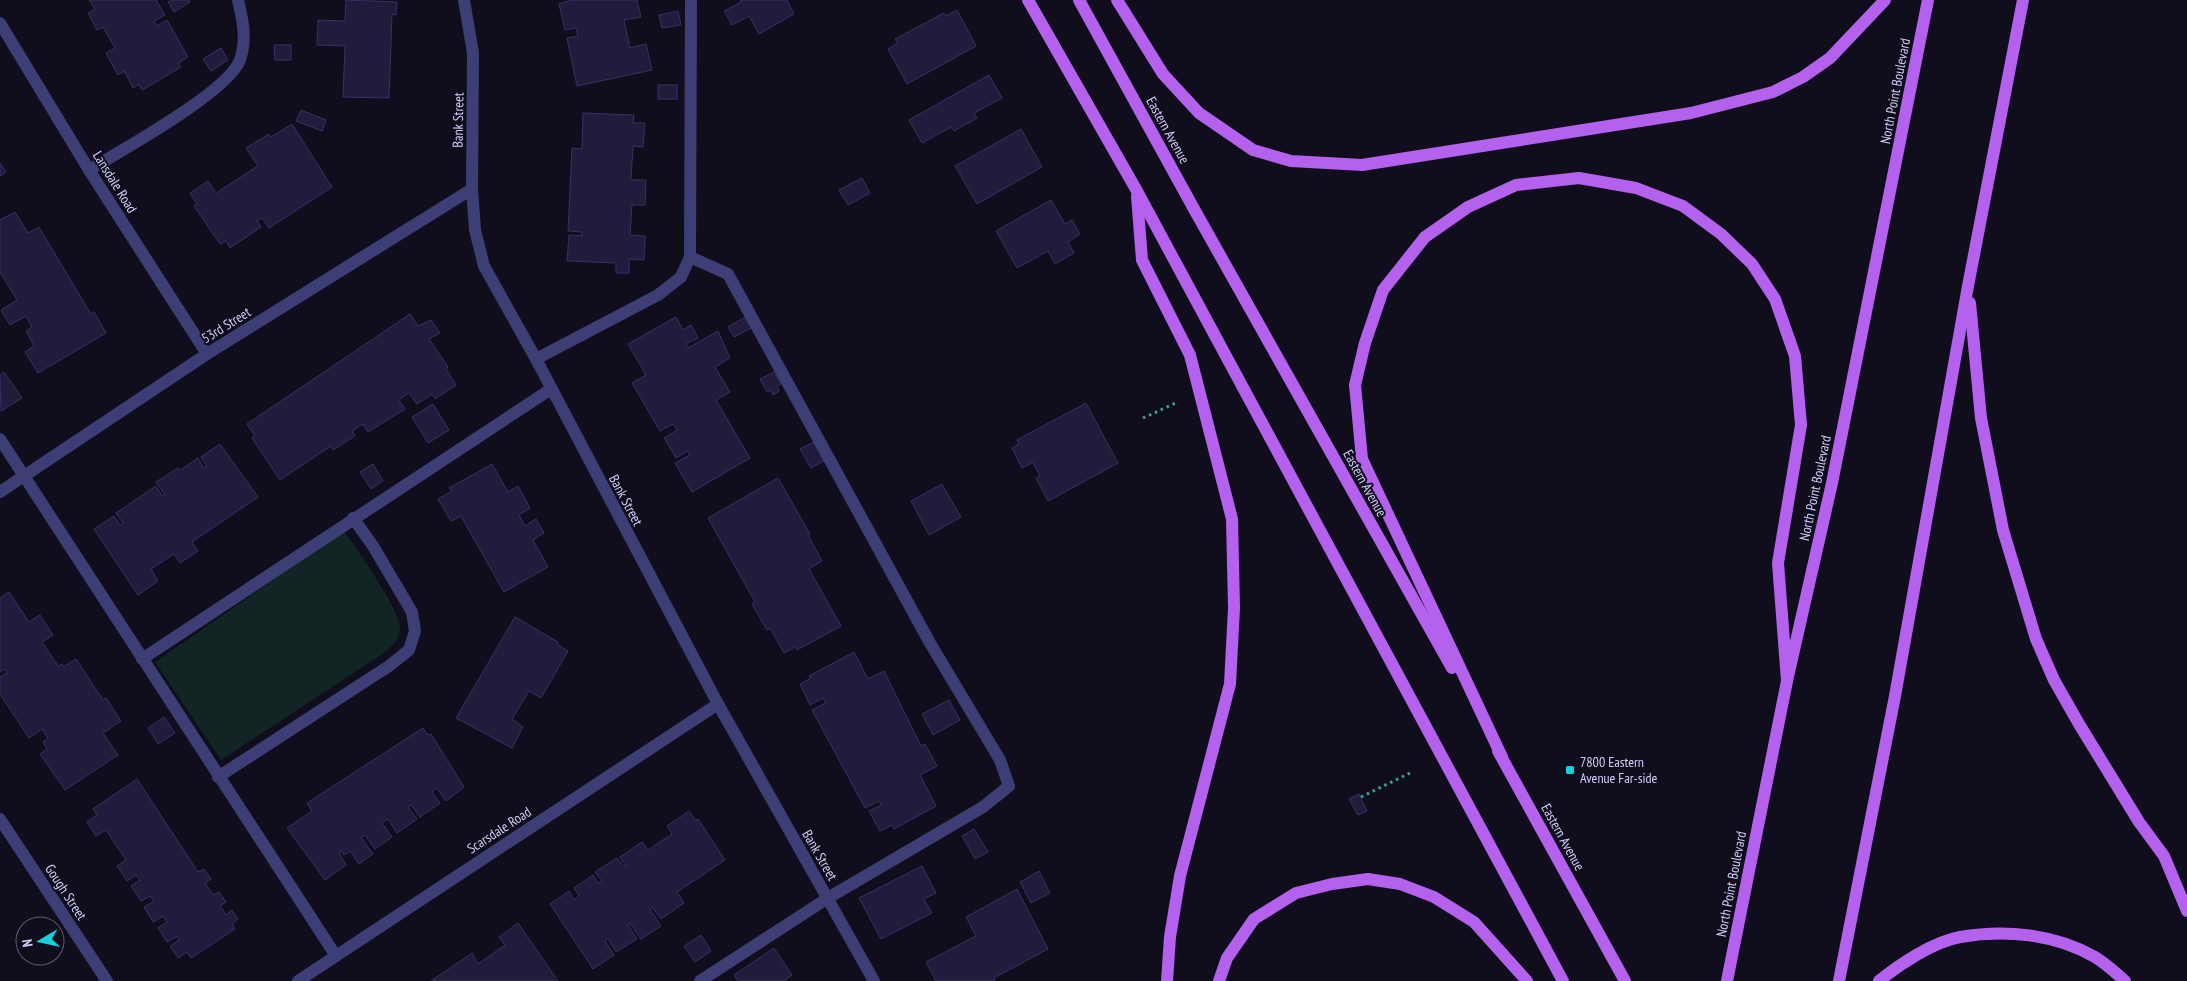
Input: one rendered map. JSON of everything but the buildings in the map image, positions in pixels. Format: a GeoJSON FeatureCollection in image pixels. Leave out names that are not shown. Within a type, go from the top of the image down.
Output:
{"type":"FeatureCollection","features":[{"type":"Feature","properties":{"kind":"main road"},"geometry":{"type":"LineString","coordinates":[[1028,0],[1137,191],[1563,981]]}},
{"type":"Feature","properties":{"kind":"main road","name":"Eastern Avenue"},"geometry":{"type":"LineString","coordinates":[[1079,0],[1625,981]]}},
{"type":"Feature","properties":{"kind":"main road"},"geometry":{"type":"LineString","coordinates":[[1117,0],[1163,74],[1200,112],[1253,150],[1291,161],[1328,165],[1362,165],[1691,114],[1773,92],[1803,77],[1830,58],[1886,0]]}},
{"type":"Feature","properties":{"kind":"main road","name":"North Point Boulevard"},"geometry":{"type":"LineString","coordinates":[[1727,981],[1788,681],[1832,483],[1928,0]]}},
{"type":"Feature","properties":{"kind":"main road"},"geometry":{"type":"LineString","coordinates":[[1839,981],[1895,696],[1968,286],[2023,0]]}},
{"type":"Feature","properties":{"kind":"main road"},"geometry":{"type":"LineString","coordinates":[[1502,757],[1362,459],[1355,385],[1364,343],[1383,290],[1425,237],[1468,207],[1516,185],[1579,178],[1636,188],[1683,206],[1721,234],[1752,264],[1775,299],[1795,356],[1801,425],[1778,563],[1788,681]]}},
{"type":"Feature","properties":{"kind":"main road"},"geometry":{"type":"LineString","coordinates":[[1137,191],[1142,260],[1190,355],[1232,520],[1234,608],[1230,684],[1180,876],[1170,937],[1167,981]]}},
{"type":"Feature","properties":{"kind":"main road"},"geometry":{"type":"LineString","coordinates":[[1968,286],[1981,418],[2003,530],[2036,639],[2054,680],[2078,724],[2139,822],[2164,856],[2187,912]]}},
{"type":"Feature","properties":{"kind":"main road"},"geometry":{"type":"LineString","coordinates":[[1219,981],[1227,958],[1254,919],[1296,893],[1332,884],[1368,879],[1400,884],[1434,897],[1474,922],[1527,981]]}},
{"type":"Feature","properties":{"kind":"main road"},"geometry":{"type":"LineString","coordinates":[[1879,981],[1896,967],[1934,946],[1959,938],[2006,934],[2029,935],[2060,942],[2095,957],[2125,981]]}},
{"type":"Feature","properties":{"kind":"street"},"geometry":{"type":"LineString","coordinates":[[89,170],[202,99],[222,84],[239,61],[245,31],[238,0]]}},
{"type":"Feature","properties":{"kind":"street","name":"Bank Street"},"geometry":{"type":"LineString","coordinates":[[464,0],[473,53],[472,190],[475,230],[484,266],[536,359],[718,704],[874,981]]}},
{"type":"Feature","properties":{"kind":"street"},"geometry":{"type":"LineString","coordinates":[[536,359],[658,295],[681,277],[690,258],[692,0]]}},
{"type":"Feature","properties":{"kind":"street","name":"Lansdale Road"},"geometry":{"type":"LineString","coordinates":[[0,23],[89,170],[207,354]]}},
{"type":"Feature","properties":{"kind":"street","name":"53rd Street"},"geometry":{"type":"LineString","coordinates":[[0,492],[207,354],[472,190]]}},
{"type":"Feature","properties":{"kind":"street"},"geometry":{"type":"LineString","coordinates":[[690,258],[728,274],[930,643],[1000,760],[1008,786],[975,812],[828,898],[700,981]]}},
{"type":"Feature","properties":{"kind":"street"},"geometry":{"type":"LineString","coordinates":[[142,659],[551,389]]}},
{"type":"Feature","properties":{"kind":"street"},"geometry":{"type":"LineString","coordinates":[[0,439],[336,956]]}},
{"type":"Feature","properties":{"kind":"street"},"geometry":{"type":"LineString","coordinates":[[218,777],[389,666],[409,650],[415,631],[412,612],[373,546],[353,518]]}},
{"type":"Feature","properties":{"kind":"street","name":"Scarsdale Road"},"geometry":{"type":"LineString","coordinates":[[298,981],[718,704]]}},
{"type":"Feature","properties":{"kind":"street","name":"Gough Street"},"geometry":{"type":"LineString","coordinates":[[0,819],[106,981]]}},
{"type":"Feature","properties":{"kind":"path"},"geometry":{"type":"LineString","coordinates":[[1142,418],[1183,400]]}},
{"type":"Feature","properties":{"kind":"path"},"geometry":{"type":"LineString","coordinates":[[1361,797],[1412,772]]}},
{"type":"Feature","properties":{"kind":"green space"},"geometry":{"type":"Polygon","coordinates":[[[344,531],[378,581],[394,610],[399,622],[400,631],[397,639],[381,655],[221,760],[155,662],[344,531]]]}},
{"type":"Feature","properties":{"kind":"place","name":"7800 Eastern Avenue Far-side"},"geometry":{"type":"Point","coordinates":[1570,770]}}]}
